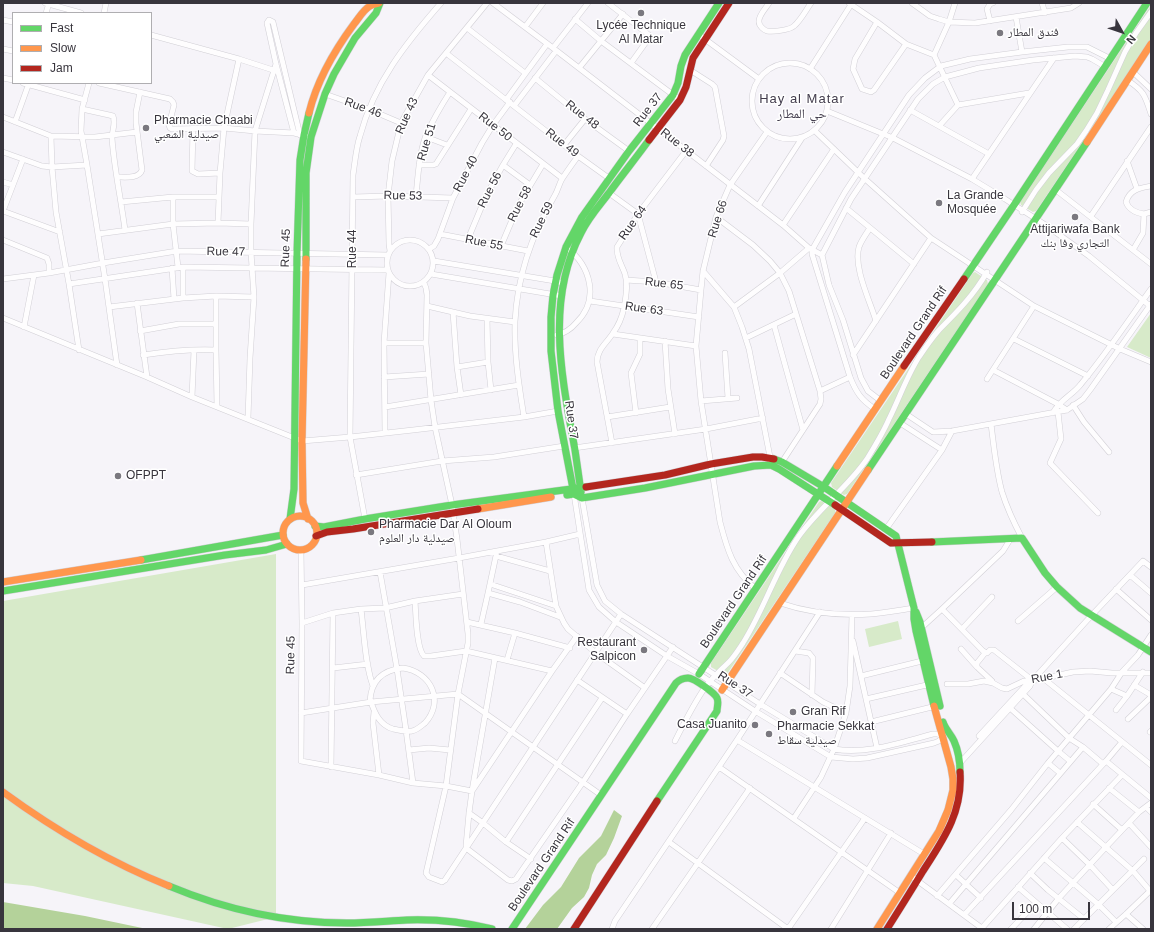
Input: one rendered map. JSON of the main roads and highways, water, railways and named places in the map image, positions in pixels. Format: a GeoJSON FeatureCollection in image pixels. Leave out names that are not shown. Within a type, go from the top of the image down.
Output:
{"type":"FeatureCollection","features":[{"type":"Feature","properties":{"kind":"place","name":"Lycée Technique Al Matar"},"geometry":{"type":"Point","coordinates":[641,13]}},
{"type":"Feature","properties":{"kind":"place","name":"فندق المطار"},"geometry":{"type":"Point","coordinates":[1000,33]}},
{"type":"Feature","properties":{"kind":"place","name":"Pharmacie Chaabi صيدلية الشعبي"},"geometry":{"type":"Point","coordinates":[146,128]}},
{"type":"Feature","properties":{"kind":"place","name":"La Grande Mosquée"},"geometry":{"type":"Point","coordinates":[939,203]}},
{"type":"Feature","properties":{"kind":"place","name":"Attijariwafa Bank التجاري وفا بنك"},"geometry":{"type":"Point","coordinates":[1075,217]}},
{"type":"Feature","properties":{"kind":"place","name":"OFPPT"},"geometry":{"type":"Point","coordinates":[118,476]}},
{"type":"Feature","properties":{"kind":"place","name":"Pharmacie Dar Al Oloum صيدلية دار العلوم"},"geometry":{"type":"Point","coordinates":[371,532]}},
{"type":"Feature","properties":{"kind":"place","name":"Restaurant Salpicon"},"geometry":{"type":"Point","coordinates":[644,650]}},
{"type":"Feature","properties":{"kind":"place","name":"Gran Rif"},"geometry":{"type":"Point","coordinates":[793,712]}},
{"type":"Feature","properties":{"kind":"place","name":"Casa Juanito"},"geometry":{"type":"Point","coordinates":[755,725]}},
{"type":"Feature","properties":{"kind":"place","name":"Pharmacie Sekkat صيدلية سقاط"},"geometry":{"type":"Point","coordinates":[769,734]}},
{"type":"Feature","properties":{"kind":"district","name":"Hay al Matar حي المطار"},"geometry":{"type":"Point","coordinates":[802,106]}}]}
